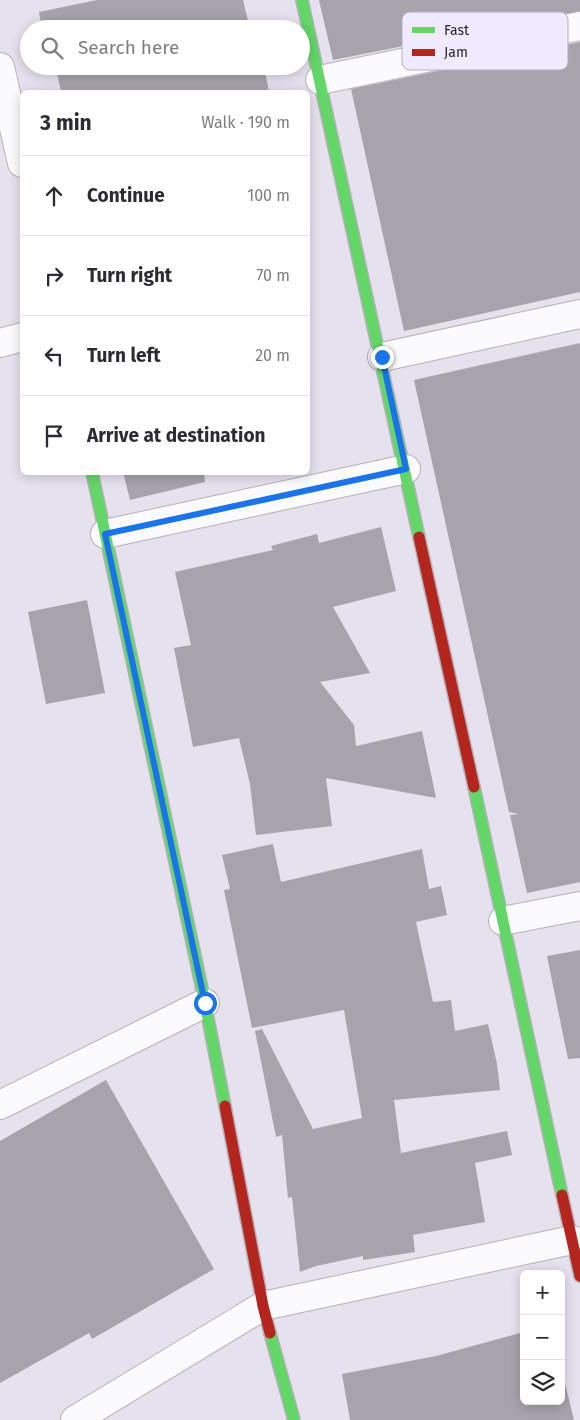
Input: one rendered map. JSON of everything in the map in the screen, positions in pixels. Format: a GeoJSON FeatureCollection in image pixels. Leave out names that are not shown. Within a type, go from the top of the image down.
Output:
{"type":"FeatureCollection","features":[{"type":"Feature","properties":{"kind":"street"},"geometry":{"type":"LineString","coordinates":[[302,0],[306,20]]}},
{"type":"Feature","properties":{"kind":"street"},"geometry":{"type":"LineString","coordinates":[[310,36],[382,357],[580,1276]]}},
{"type":"Feature","properties":{"kind":"street"},"geometry":{"type":"LineString","coordinates":[[320,80],[402,63]]}},
{"type":"Feature","properties":{"kind":"street"},"geometry":{"type":"LineString","coordinates":[[0,67],[20,154]]}},
{"type":"Feature","properties":{"kind":"street"},"geometry":{"type":"LineString","coordinates":[[382,357],[580,314]]}},
{"type":"Feature","properties":{"kind":"street"},"geometry":{"type":"LineString","coordinates":[[0,343],[20,338]]}},
{"type":"Feature","properties":{"kind":"street"},"geometry":{"type":"LineString","coordinates":[[105,534],[406,469]]}},
{"type":"Feature","properties":{"kind":"street"},"geometry":{"type":"LineString","coordinates":[[93,475],[205,1003],[263,1306],[294,1420]]}},
{"type":"Feature","properties":{"kind":"street"},"geometry":{"type":"LineString","coordinates":[[503,921],[580,906]]}},
{"type":"Feature","properties":{"kind":"street"},"geometry":{"type":"LineString","coordinates":[[0,1105],[205,1003]]}},
{"type":"Feature","properties":{"kind":"street"},"geometry":{"type":"LineString","coordinates":[[75,1420],[263,1306],[572,1240]]}},
{"type":"Feature","properties":{"kind":"building"},"geometry":{"type":"Polygon","coordinates":[[[97,0],[243,0],[248,20],[40,20],[39,12],[97,0]]]}},
{"type":"Feature","properties":{"kind":"building"},"geometry":{"type":"Polygon","coordinates":[[[319,0],[580,0],[580,11],[568,13],[402,12],[402,46],[333,60],[319,0]]]}},
{"type":"Feature","properties":{"kind":"building"},"geometry":{"type":"Polygon","coordinates":[[[580,42],[580,292],[404,331],[351,89],[444,70],[568,70],[568,44],[580,42]]]}},
{"type":"Feature","properties":{"kind":"building"},"geometry":{"type":"Polygon","coordinates":[[[57,75],[266,75],[269,90],[61,90],[57,75]]]}},
{"type":"Feature","properties":{"kind":"building"},"geometry":{"type":"Polygon","coordinates":[[[580,343],[580,882],[527,893],[510,815],[519,814],[509,812],[414,380],[580,343]]]}},
{"type":"Feature","properties":{"kind":"building"},"geometry":{"type":"Polygon","coordinates":[[[124,475],[204,475],[205,482],[130,500],[124,475]]]}},
{"type":"Feature","properties":{"kind":"building"},"geometry":{"type":"Polygon","coordinates":[[[381,527],[396,591],[333,607],[370,673],[320,682],[354,725],[356,746],[422,731],[436,798],[326,778],[332,826],[256,835],[250,784],[239,738],[193,747],[174,648],[191,645],[175,572],[273,550],[271,546],[317,534],[319,543],[381,527]]]}},
{"type":"Feature","properties":{"kind":"building"},"geometry":{"type":"Polygon","coordinates":[[[87,600],[105,693],[46,704],[28,612],[87,600]]]}},
{"type":"Feature","properties":{"kind":"building"},"geometry":{"type":"Polygon","coordinates":[[[273,844],[281,882],[422,849],[429,889],[441,886],[447,915],[416,922],[433,1002],[451,1000],[455,1031],[488,1024],[497,1064],[500,1090],[394,1100],[401,1153],[507,1131],[512,1155],[475,1163],[485,1222],[413,1235],[415,1252],[363,1260],[363,1256],[316,1266],[300,1272],[292,1197],[288,1198],[282,1135],[276,1137],[255,1031],[262,1029],[313,1129],[362,1118],[344,1010],[252,1028],[224,890],[230,889],[222,855],[273,844]]]}},
{"type":"Feature","properties":{"kind":"building"},"geometry":{"type":"Polygon","coordinates":[[[580,950],[580,1058],[568,1059],[547,956],[580,950]]]}},
{"type":"Feature","properties":{"kind":"building"},"geometry":{"type":"Polygon","coordinates":[[[106,1080],[214,1269],[92,1339],[89,1333],[0,1383],[0,1141],[106,1080]]]}},
{"type":"Feature","properties":{"kind":"building"},"geometry":{"type":"Polygon","coordinates":[[[520,1333],[520,1405],[565,1405],[565,1383],[574,1420],[350,1420],[342,1374],[436,1356],[520,1333]]]}},
{"type":"Feature","properties":{"kind":"traffic: fast"},"geometry":{"type":"LineString","coordinates":[[302,0],[306,20]]}},
{"type":"Feature","properties":{"kind":"traffic: fast"},"geometry":{"type":"LineString","coordinates":[[310,37],[419,537]]}},
{"type":"Feature","properties":{"kind":"traffic: fast"},"geometry":{"type":"LineString","coordinates":[[93,475],[205,1003],[225,1106]]}},
{"type":"Feature","properties":{"kind":"traffic: fast"},"geometry":{"type":"LineString","coordinates":[[474,787],[562,1195]]}},
{"type":"Feature","properties":{"kind":"traffic: fast"},"geometry":{"type":"LineString","coordinates":[[270,1333],[294,1420]]}},
{"type":"Feature","properties":{"kind":"traffic: jam"},"geometry":{"type":"LineString","coordinates":[[419,537],[474,787]]}},
{"type":"Feature","properties":{"kind":"traffic: jam"},"geometry":{"type":"LineString","coordinates":[[225,1106],[263,1306],[270,1333]]}},
{"type":"Feature","properties":{"kind":"traffic: jam"},"geometry":{"type":"LineString","coordinates":[[562,1195],[580,1276]]}},
{"type":"Feature","properties":{"kind":"route"},"geometry":{"type":"LineString","coordinates":[[205,1003],[105,534],[406,469],[382,357]]}}]}
